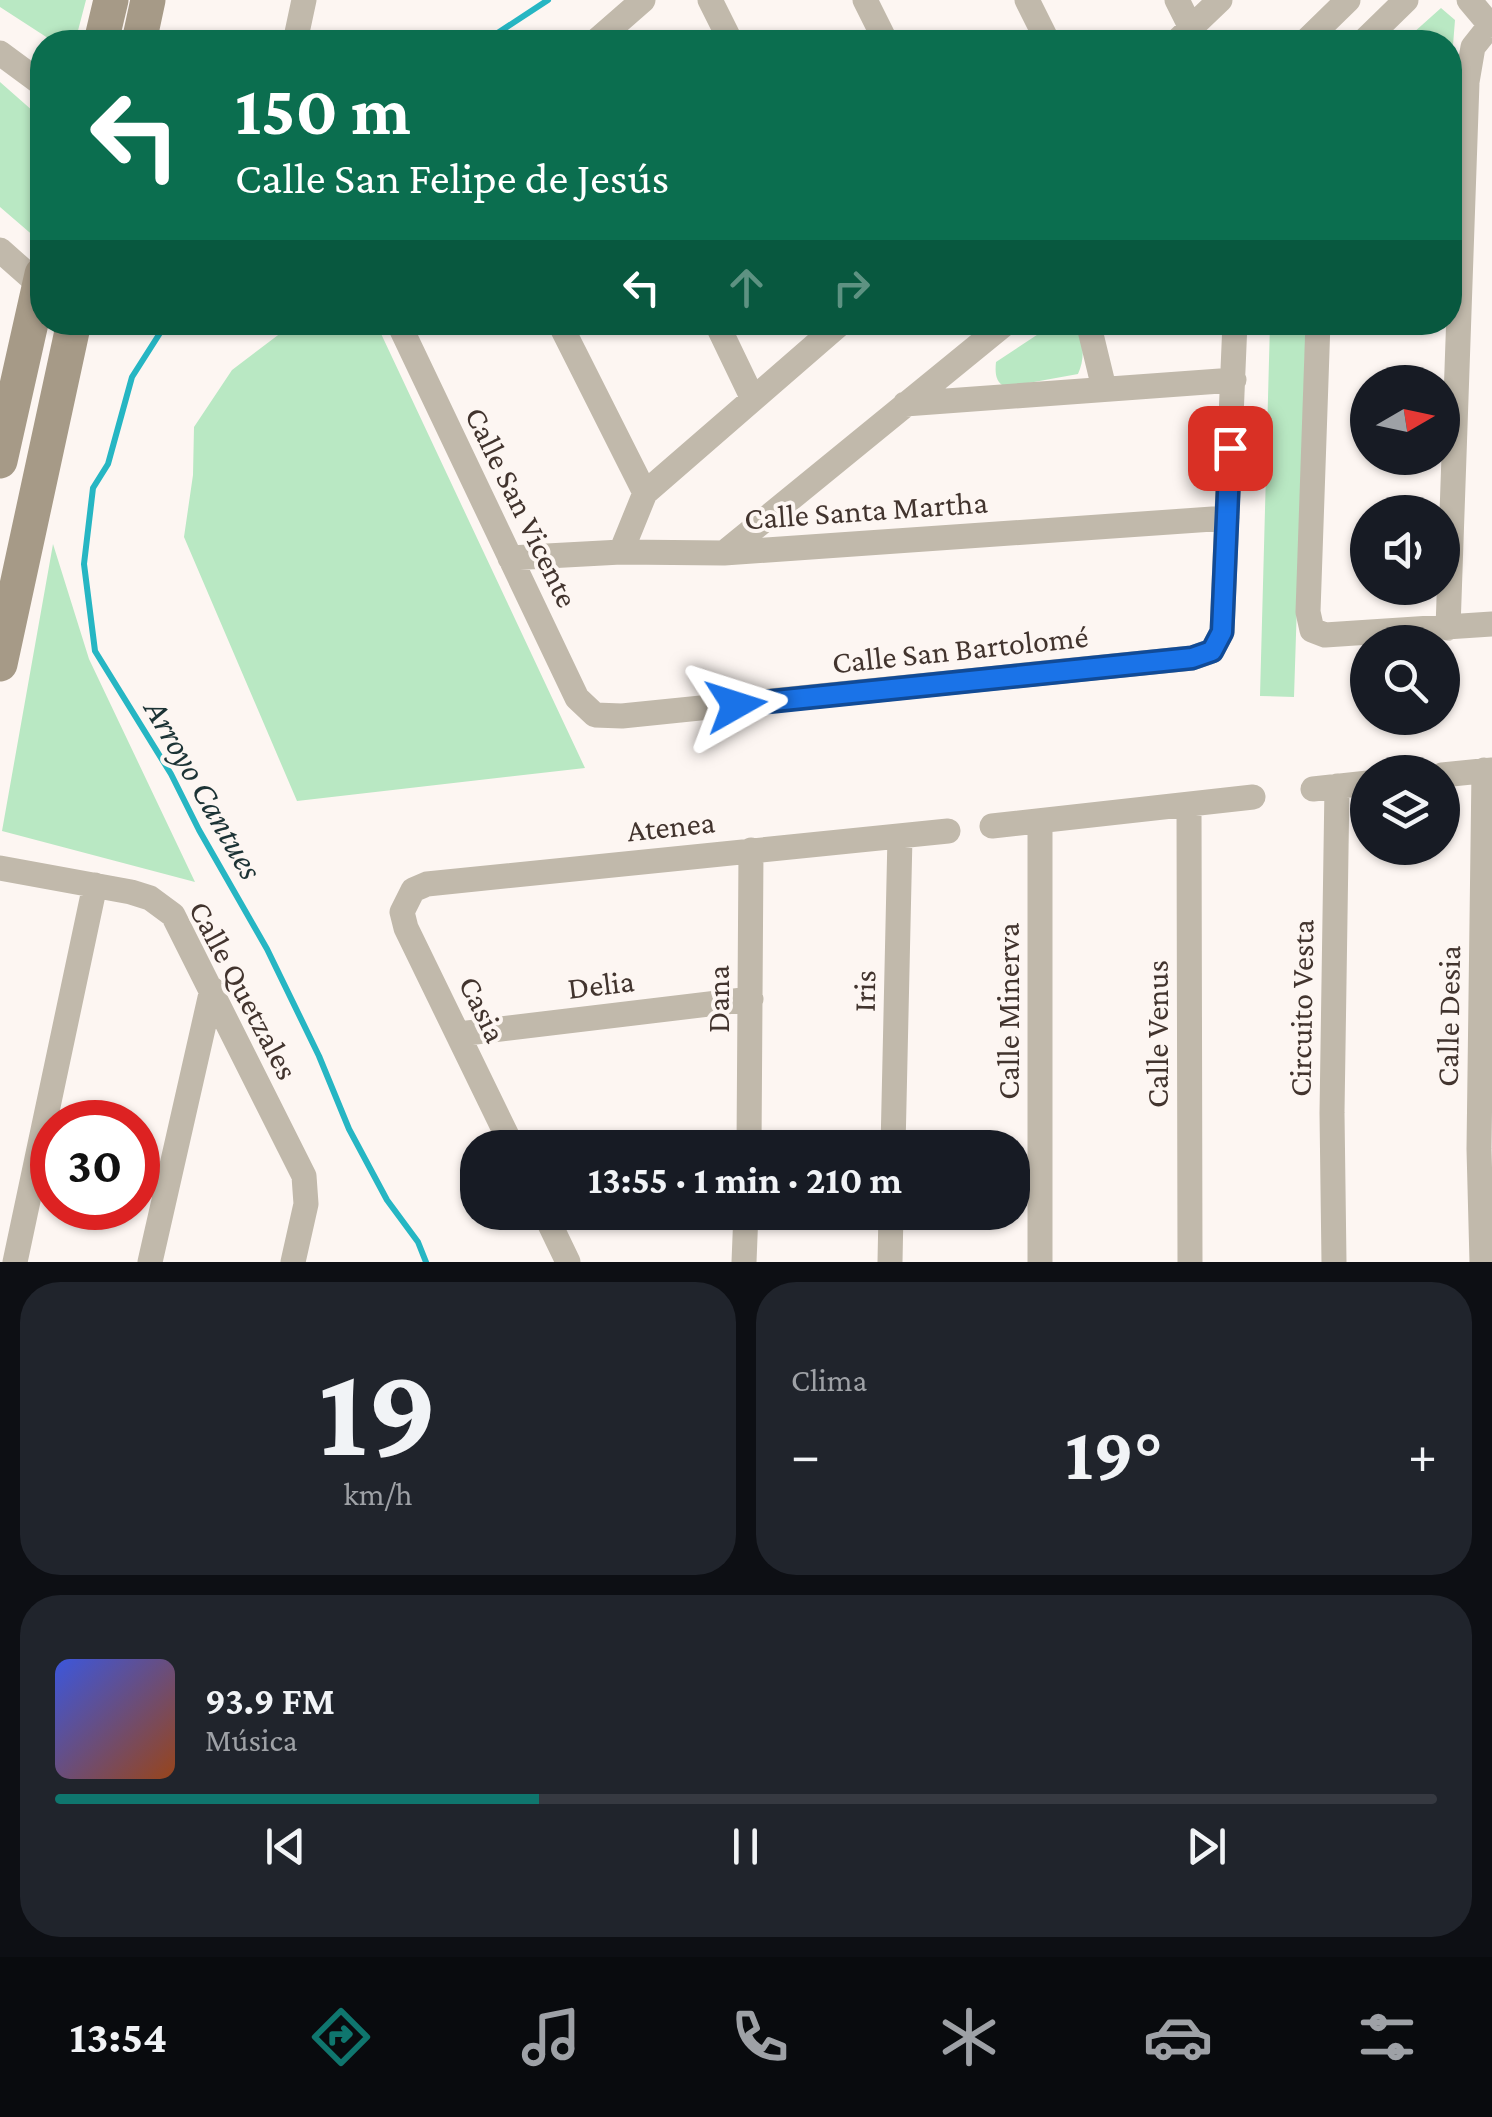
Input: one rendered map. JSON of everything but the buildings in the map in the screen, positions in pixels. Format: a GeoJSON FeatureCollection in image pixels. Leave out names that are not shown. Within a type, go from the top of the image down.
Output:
{"type":"FeatureCollection","features":[{"type":"Feature","properties":{"kind":"street"},"geometry":{"type":"LineString","coordinates":[[104,30],[111,0]]}},
{"type":"Feature","properties":{"kind":"street"},"geometry":{"type":"LineString","coordinates":[[142,30],[148,0]]}},
{"type":"Feature","properties":{"kind":"street"},"geometry":{"type":"LineString","coordinates":[[298,30],[304,0]]}},
{"type":"Feature","properties":{"kind":"street"},"geometry":{"type":"LineString","coordinates":[[608,30],[642,0]]}},
{"type":"Feature","properties":{"kind":"street"},"geometry":{"type":"LineString","coordinates":[[710,0],[725,30]]}},
{"type":"Feature","properties":{"kind":"street"},"geometry":{"type":"LineString","coordinates":[[865,0],[880,30]]}},
{"type":"Feature","properties":{"kind":"street"},"geometry":{"type":"LineString","coordinates":[[1027,0],[1042,30]]}},
{"type":"Feature","properties":{"kind":"street"},"geometry":{"type":"LineString","coordinates":[[1176,0],[1182,30]]}},
{"type":"Feature","properties":{"kind":"street"},"geometry":{"type":"LineString","coordinates":[[1188,30],[1220,0]]}},
{"type":"Feature","properties":{"kind":"street"},"geometry":{"type":"LineString","coordinates":[[1317,30],[1348,0]]}},
{"type":"Feature","properties":{"kind":"street"},"geometry":{"type":"LineString","coordinates":[[1375,30],[1406,0]]}},
{"type":"Feature","properties":{"kind":"street"},"geometry":{"type":"LineString","coordinates":[[1462,124],[1468,71],[1486,29],[1469,0]]}},
{"type":"Feature","properties":{"kind":"street"},"geometry":{"type":"LineString","coordinates":[[0,54],[30,75]]}},
{"type":"Feature","properties":{"kind":"street"},"geometry":{"type":"LineString","coordinates":[[0,250],[30,273]]}},
{"type":"Feature","properties":{"kind":"street"},"geometry":{"type":"LineString","coordinates":[[0,461],[30,330]]}},
{"type":"Feature","properties":{"kind":"street"},"geometry":{"type":"LineString","coordinates":[[0,664],[71,335]]}},
{"type":"Feature","properties":{"kind":"street","name":"Calle San Vicente"},"geometry":{"type":"LineString","coordinates":[[404,335],[578,698],[595,715]]}},
{"type":"Feature","properties":{"kind":"street"},"geometry":{"type":"LineString","coordinates":[[566,335],[645,493]]}},
{"type":"Feature","properties":{"kind":"street"},"geometry":{"type":"LineString","coordinates":[[722,335],[753,400]]}},
{"type":"Feature","properties":{"kind":"street"},"geometry":{"type":"LineString","coordinates":[[620,552],[645,493],[827,335]]}},
{"type":"Feature","properties":{"kind":"street"},"geometry":{"type":"LineString","coordinates":[[724,553],[991,335]]}},
{"type":"Feature","properties":{"kind":"street"},"geometry":{"type":"LineString","coordinates":[[1091,335],[1104,388]]}},
{"type":"Feature","properties":{"kind":"street"},"geometry":{"type":"LineString","coordinates":[[1227,518],[1235,335]]}},
{"type":"Feature","properties":{"kind":"street"},"geometry":{"type":"LineString","coordinates":[[1318,335],[1308,612],[1312,630],[1325,636],[1350,634]]}},
{"type":"Feature","properties":{"kind":"street"},"geometry":{"type":"LineString","coordinates":[[1448,625],[1454,335]]}},
{"type":"Feature","properties":{"kind":"street"},"geometry":{"type":"LineString","coordinates":[[906,404],[1234,380]]}},
{"type":"Feature","properties":{"kind":"street","name":"Calle Santa Martha"},"geometry":{"type":"LineString","coordinates":[[510,558],[620,552],[724,553],[1227,518]]}},
{"type":"Feature","properties":{"kind":"street","name":"Calle San Bartolomé"},"geometry":{"type":"LineString","coordinates":[[595,715],[622,716],[1192,658],[1212,651],[1222,632],[1227,518]]}},
{"type":"Feature","properties":{"kind":"street"},"geometry":{"type":"LineString","coordinates":[[1460,627],[1492,624]]}},
{"type":"Feature","properties":{"kind":"street"},"geometry":{"type":"LineString","coordinates":[[1460,773],[1488,770]]}},
{"type":"Feature","properties":{"kind":"street","name":"Calle Desia"},"geometry":{"type":"LineString","coordinates":[[1482,1262],[1479,1149],[1488,770]]}},
{"type":"Feature","properties":{"kind":"street","name":"Circuito Vesta"},"geometry":{"type":"LineString","coordinates":[[1334,1262],[1325,788],[1350,785]]}},
{"type":"Feature","properties":{"kind":"street"},"geometry":{"type":"LineString","coordinates":[[992,826],[1253,797]]}},
{"type":"Feature","properties":{"kind":"street","name":"Calle Venus"},"geometry":{"type":"LineString","coordinates":[[1189,806],[1190,1262]]}},
{"type":"Feature","properties":{"kind":"street","name":"Calle Minerva"},"geometry":{"type":"LineString","coordinates":[[1040,821],[1040,1262]]}},
{"type":"Feature","properties":{"kind":"street","name":"Atenea"},"geometry":{"type":"LineString","coordinates":[[407,898],[413,890],[428,884],[948,830]]}},
{"type":"Feature","properties":{"kind":"street","name":"Iris"},"geometry":{"type":"LineString","coordinates":[[893,1130],[900,836]]}},
{"type":"Feature","properties":{"kind":"street","name":"Dana"},"geometry":{"type":"LineString","coordinates":[[749,1130],[751,850]]}},
{"type":"Feature","properties":{"kind":"street","name":"Calle Quetzales"},"geometry":{"type":"LineString","coordinates":[[0,868],[150,898],[173,916],[304,1176],[306,1204],[293,1262]]}},
{"type":"Feature","properties":{"kind":"street"},"geometry":{"type":"LineString","coordinates":[[15,1262],[95,885]]}},
{"type":"Feature","properties":{"kind":"street","name":"Casia"},"geometry":{"type":"LineString","coordinates":[[407,898],[402,912],[406,928],[504,1130]]}},
{"type":"Feature","properties":{"kind":"street"},"geometry":{"type":"LineString","coordinates":[[150,1262],[212,989]]}},
{"type":"Feature","properties":{"kind":"street","name":"Delia"},"geometry":{"type":"LineString","coordinates":[[458,1034],[751,999]]}},
{"type":"Feature","properties":{"kind":"street"},"geometry":{"type":"LineString","coordinates":[[553,1230],[568,1262]]}},
{"type":"Feature","properties":{"kind":"street"},"geometry":{"type":"LineString","coordinates":[[744,1262],[745,1230]]}},
{"type":"Feature","properties":{"kind":"street"},"geometry":{"type":"LineString","coordinates":[[890,1262],[891,1230]]}},
{"type":"Feature","properties":{"kind":"green space"},"geometry":{"type":"Polygon","coordinates":[[[0,0],[86,0],[78,30],[35,30],[0,7],[0,0]]]}},
{"type":"Feature","properties":{"kind":"green space"},"geometry":{"type":"Polygon","coordinates":[[[1441,8],[1455,20],[1454,30],[1416,30],[1441,8]]]}},
{"type":"Feature","properties":{"kind":"green space"},"geometry":{"type":"Polygon","coordinates":[[[0,82],[30,108],[30,233],[0,207],[0,82]]]}},
{"type":"Feature","properties":{"kind":"green space"},"geometry":{"type":"Polygon","coordinates":[[[278,335],[382,335],[585,768],[297,801],[184,537],[193,475],[194,427],[232,370],[278,335]]]}},
{"type":"Feature","properties":{"kind":"green space"},"geometry":{"type":"Polygon","coordinates":[[[1037,335],[1079,335],[1081,340],[1083,354],[1078,374],[1006,387],[996,373],[996,362],[1037,335]]]}},
{"type":"Feature","properties":{"kind":"green space"},"geometry":{"type":"Polygon","coordinates":[[[1270,335],[1306,335],[1294,697],[1260,696],[1270,335]]]}},
{"type":"Feature","properties":{"kind":"green space"},"geometry":{"type":"Polygon","coordinates":[[[53,544],[89,659],[195,882],[2,831],[53,544]]]}},
{"type":"Feature","properties":{"kind":"waterway","name":"Arroyo Cantues"},"geometry":{"type":"LineString","coordinates":[[502,30],[548,0]]}},
{"type":"Feature","properties":{"kind":"waterway","name":"Arroyo Cantues"},"geometry":{"type":"LineString","coordinates":[[159,335],[132,377],[108,464],[93,488],[84,564],[95,651],[171,774],[267,949],[349,1129],[387,1200],[418,1242],[426,1262]]}},
{"type":"Feature","properties":{"kind":"route"},"geometry":{"type":"LineString","coordinates":[[736,705],[1192,658],[1212,651],[1222,632],[1230,448]]}}]}
